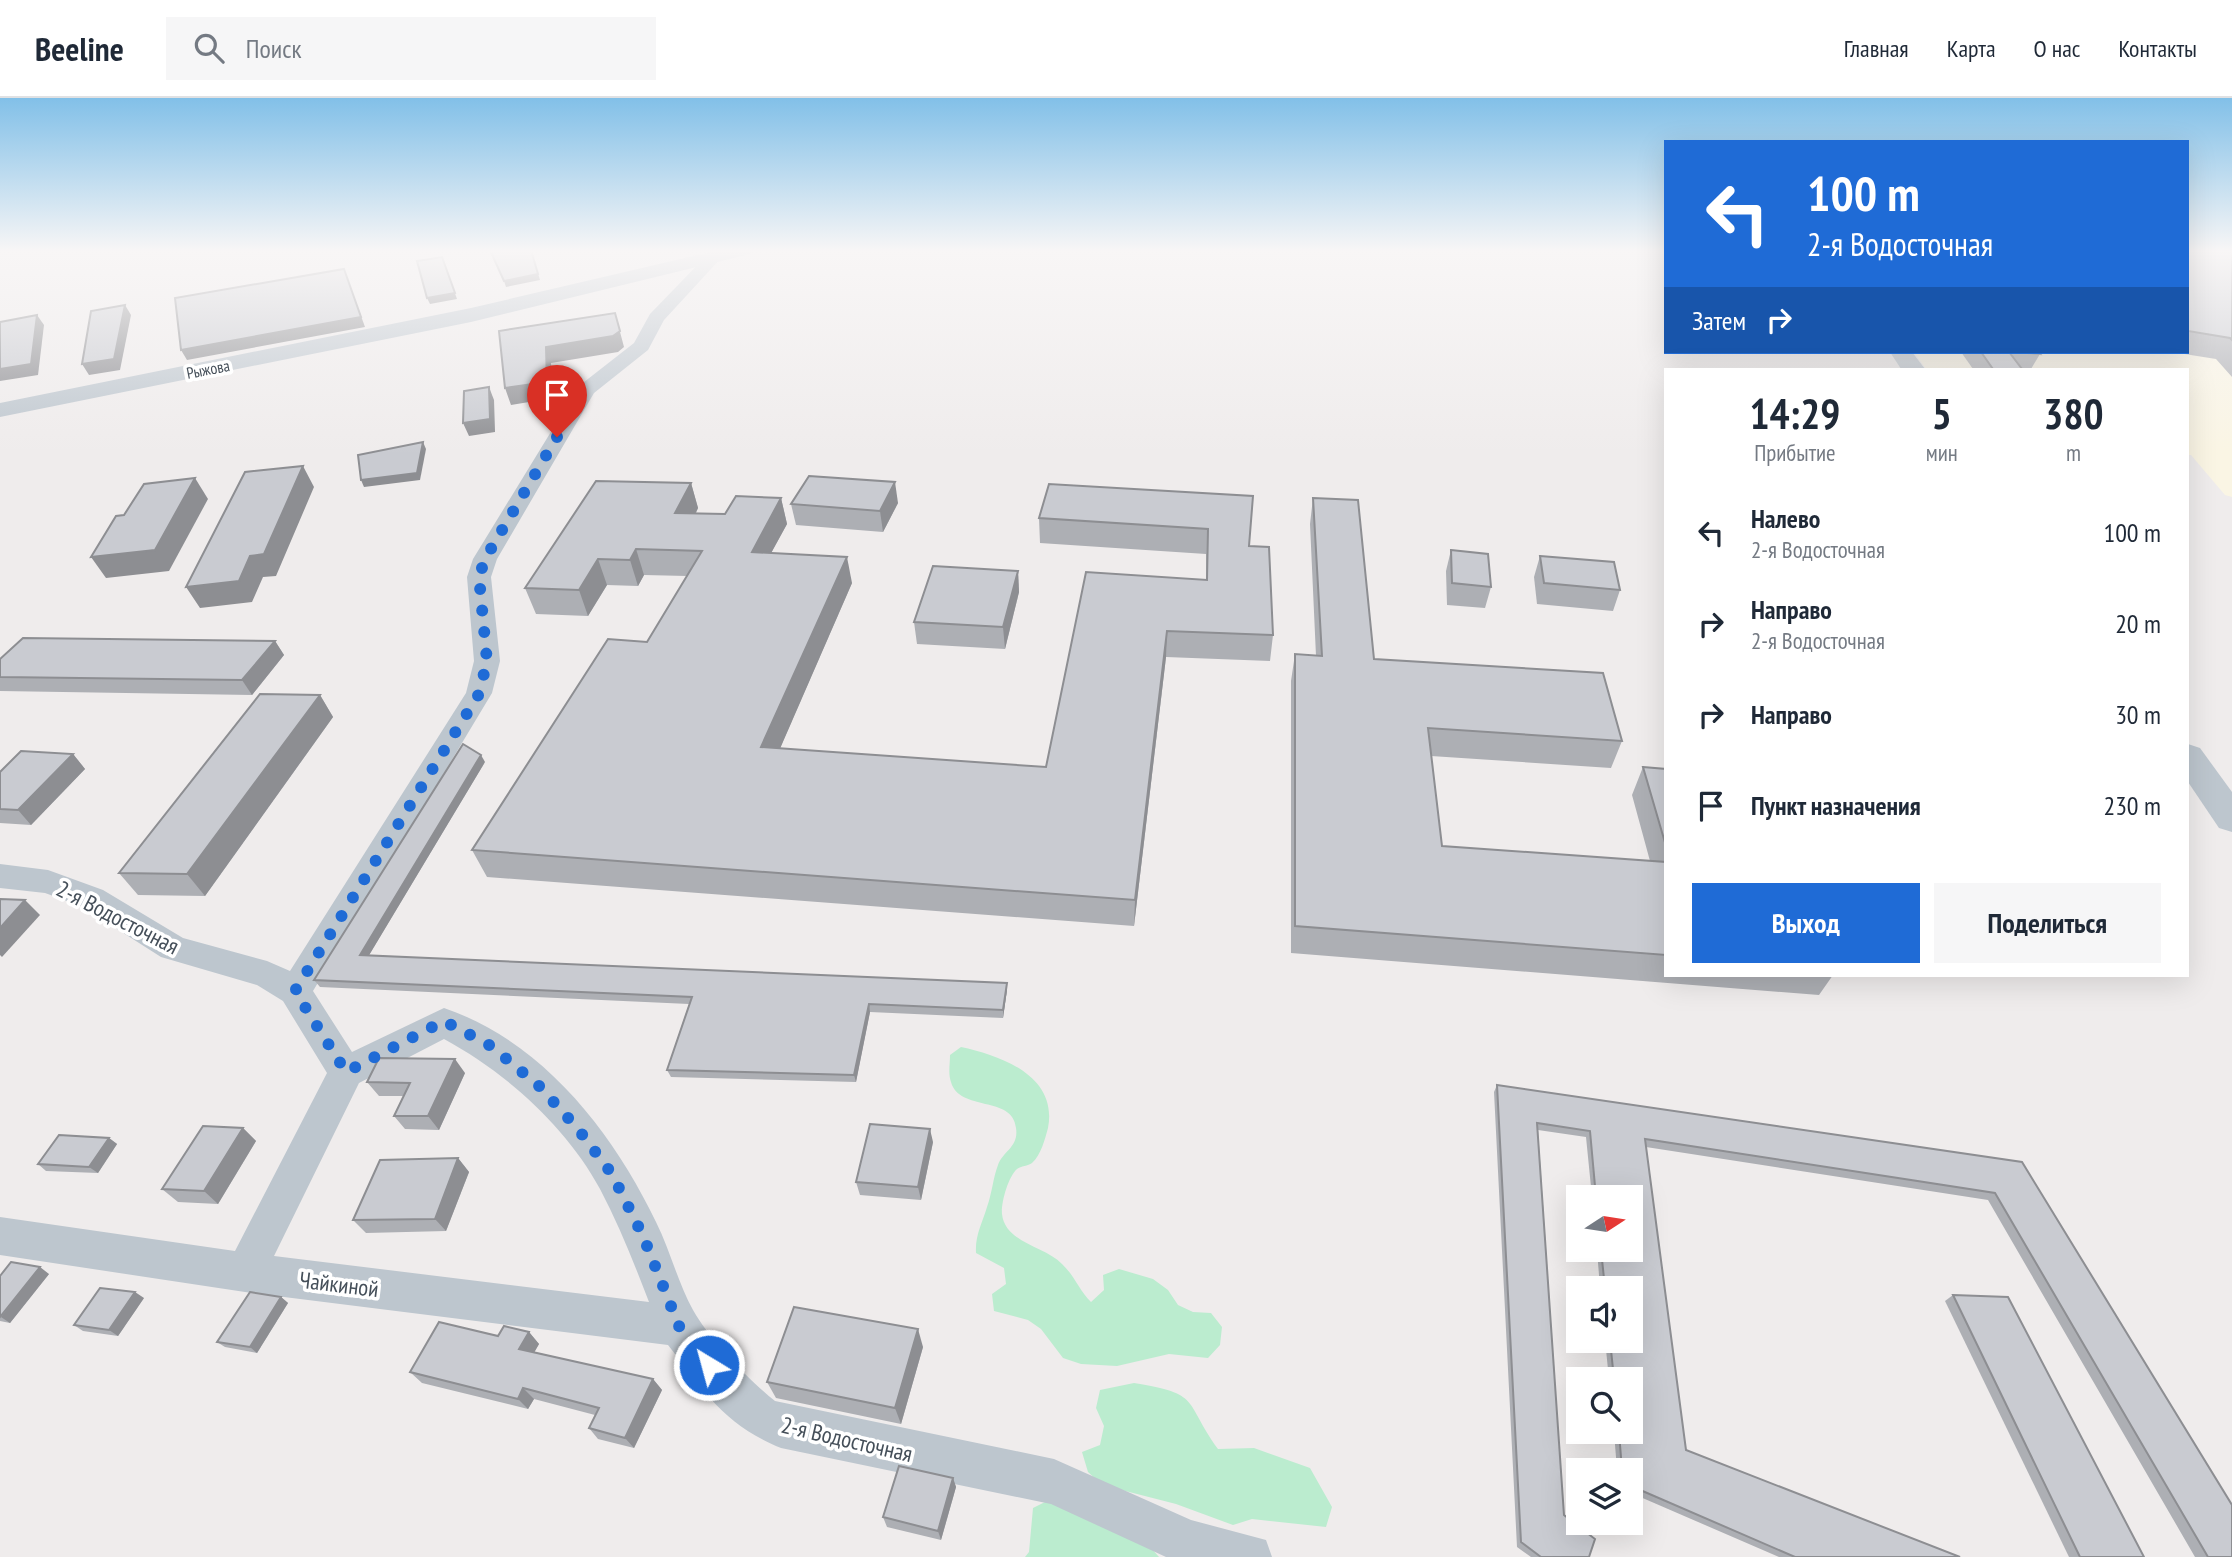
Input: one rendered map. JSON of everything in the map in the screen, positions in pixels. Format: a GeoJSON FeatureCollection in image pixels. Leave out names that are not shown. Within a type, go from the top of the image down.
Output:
{"type":"FeatureCollection","features":[{"type":"Feature","properties":{"kind":"street","name":"Рыжова"},"geometry":{"type":"LineString","coordinates":[[0,410],[461,318]]}},
{"type":"Feature","properties":{"kind":"street"},"geometry":{"type":"LineString","coordinates":[[295,991],[479,694],[487,661],[479,577],[485,559],[586,390],[600,376],[641,346],[656,318]]}},
{"type":"Feature","properties":{"kind":"street"},"geometry":{"type":"LineString","coordinates":[[2189,757],[2232,819]]}},
{"type":"Feature","properties":{"kind":"street","name":"2-я Водосточная"},"geometry":{"type":"LineString","coordinates":[[0,876],[48,882],[92,898],[173,948],[267,974],[295,991],[346,1072],[444,1021],[491,1046],[539,1086],[612,1174],[643,1236],[679,1326],[737,1398],[760,1416],[781,1426],[1054,1482],[1188,1543],[1249,1557]]}},
{"type":"Feature","properties":{"kind":"street"},"geometry":{"type":"LineString","coordinates":[[245,1272],[346,1072]]}},
{"type":"Feature","properties":{"kind":"street","name":"Чайкиной"},"geometry":{"type":"LineString","coordinates":[[0,1236],[245,1272],[679,1326]]}},
{"type":"Feature","properties":{"kind":"shaded area"},"geometry":{"type":"Polygon","coordinates":[[[2203,318],[2232,318],[2232,497],[2225,495],[2189,455],[2189,368],[1925,368],[1915,354],[2189,354],[2203,318]]]}},
{"type":"Feature","properties":{"kind":"green space"},"geometry":{"type":"Polygon","coordinates":[[[961,1047],[993,1056],[1024,1071],[1036,1082],[1049,1110],[1048,1128],[1038,1156],[1032,1163],[1017,1169],[1006,1190],[1002,1214],[1010,1232],[1062,1264],[1091,1302],[1104,1290],[1103,1275],[1119,1269],[1153,1279],[1168,1290],[1178,1305],[1193,1312],[1211,1313],[1222,1327],[1220,1345],[1208,1358],[1169,1354],[1117,1366],[1081,1364],[1063,1358],[1041,1329],[1028,1320],[994,1311],[992,1294],[1006,1284],[1004,1268],[976,1253],[977,1241],[998,1165],[1015,1140],[1016,1128],[1013,1118],[1006,1111],[964,1097],[956,1091],[950,1079],[950,1055],[961,1047]]]}},
{"type":"Feature","properties":{"kind":"green space"},"geometry":{"type":"Polygon","coordinates":[[[1134,1383],[1171,1391],[1181,1396],[1194,1409],[1218,1449],[1254,1448],[1310,1468],[1332,1507],[1326,1527],[1252,1519],[1233,1525],[1176,1504],[1102,1485],[1088,1472],[1082,1452],[1100,1445],[1104,1426],[1096,1408],[1100,1390],[1134,1383]]]}},
{"type":"Feature","properties":{"kind":"green space"},"geometry":{"type":"Polygon","coordinates":[[[1051,1499],[1152,1549],[1159,1557],[1025,1557],[1029,1552],[1033,1508],[1051,1499]]]}},
{"type":"Feature","properties":{"kind":"building"},"geometry":{"type":"Polygon","coordinates":[[[37,318],[31,364],[0,369],[0,322],[37,318]]]}},
{"type":"Feature","properties":{"kind":"building"},"geometry":{"type":"Polygon","coordinates":[[[90,318],[122,318],[114,359],[82,364],[90,318]]]}},
{"type":"Feature","properties":{"kind":"building"},"geometry":{"type":"Polygon","coordinates":[[[177,318],[355,318],[181,350],[177,318]]]}},
{"type":"Feature","properties":{"kind":"building"},"geometry":{"type":"Polygon","coordinates":[[[582,318],[616,318],[620,331],[613,336],[546,347],[547,382],[505,388],[499,331],[582,318]]]}},
{"type":"Feature","properties":{"kind":"building"},"geometry":{"type":"Polygon","coordinates":[[[2189,318],[2232,318],[2232,340],[2189,331],[2189,318]]]}},
{"type":"Feature","properties":{"kind":"building"},"geometry":{"type":"Polygon","coordinates":[[[1982,354],[2011,354],[2021,368],[1992,368],[1982,354]]]}},
{"type":"Feature","properties":{"kind":"building"},"geometry":{"type":"Polygon","coordinates":[[[489,387],[490,419],[463,423],[464,391],[489,387]]]}},
{"type":"Feature","properties":{"kind":"building"},"geometry":{"type":"Polygon","coordinates":[[[423,442],[417,473],[361,480],[358,455],[423,442]]]}},
{"type":"Feature","properties":{"kind":"building"},"geometry":{"type":"Polygon","coordinates":[[[303,466],[264,554],[250,556],[239,581],[186,587],[245,472],[303,466]]]}},
{"type":"Feature","properties":{"kind":"building"},"geometry":{"type":"Polygon","coordinates":[[[809,476],[895,482],[880,511],[791,504],[809,476]]]}},
{"type":"Feature","properties":{"kind":"building"},"geometry":{"type":"Polygon","coordinates":[[[195,478],[155,550],[91,557],[116,516],[124,515],[144,484],[195,478]]]}},
{"type":"Feature","properties":{"kind":"building"},"geometry":{"type":"Polygon","coordinates":[[[596,481],[691,483],[675,513],[725,514],[736,496],[781,498],[752,552],[847,557],[761,747],[1046,767],[1086,572],[1207,580],[1208,529],[1039,518],[1049,484],[1253,496],[1249,546],[1269,547],[1273,635],[1167,631],[1135,900],[472,850],[608,639],[647,642],[702,551],[636,549],[630,560],[598,559],[579,590],[525,588],[596,481]]]}},
{"type":"Feature","properties":{"kind":"building"},"geometry":{"type":"Polygon","coordinates":[[[1313,498],[1358,500],[1374,659],[1603,673],[1622,741],[1428,728],[1442,846],[1664,862],[1664,955],[1295,926],[1295,654],[1322,656],[1313,498]]]}},
{"type":"Feature","properties":{"kind":"building"},"geometry":{"type":"Polygon","coordinates":[[[1451,550],[1488,554],[1491,587],[1452,583],[1451,550]]]}},
{"type":"Feature","properties":{"kind":"building"},"geometry":{"type":"Polygon","coordinates":[[[1540,556],[1614,562],[1620,590],[1544,583],[1540,556]]]}},
{"type":"Feature","properties":{"kind":"building"},"geometry":{"type":"Polygon","coordinates":[[[933,566],[1018,571],[1003,627],[914,622],[933,566]]]}},
{"type":"Feature","properties":{"kind":"building"},"geometry":{"type":"Polygon","coordinates":[[[23,638],[275,641],[242,680],[0,677],[0,659],[23,638]]]}},
{"type":"Feature","properties":{"kind":"building"},"geometry":{"type":"Polygon","coordinates":[[[260,694],[320,695],[187,874],[119,873],[260,694]]]}},
{"type":"Feature","properties":{"kind":"building"},"geometry":{"type":"Polygon","coordinates":[[[463,744],[481,755],[360,955],[1007,983],[1003,1010],[869,1004],[854,1075],[667,1070],[692,997],[314,980],[463,744]]]}},
{"type":"Feature","properties":{"kind":"building"},"geometry":{"type":"Polygon","coordinates":[[[21,751],[73,754],[18,810],[0,809],[0,772],[21,751]]]}},
{"type":"Feature","properties":{"kind":"building"},"geometry":{"type":"Polygon","coordinates":[[[1643,767],[1664,769],[1664,839],[1643,767]]]}},
{"type":"Feature","properties":{"kind":"building"},"geometry":{"type":"Polygon","coordinates":[[[0,899],[25,900],[0,928],[0,899]]]}},
{"type":"Feature","properties":{"kind":"building"},"geometry":{"type":"Polygon","coordinates":[[[379,1058],[455,1059],[428,1116],[394,1116],[410,1083],[367,1082],[379,1058]]]}},
{"type":"Feature","properties":{"kind":"building"},"geometry":{"type":"Polygon","coordinates":[[[1497,1085],[2022,1162],[2232,1505],[2232,1557],[2208,1557],[1995,1193],[1645,1139],[1686,1450],[1960,1557],[1795,1557],[1643,1491],[1643,1458],[1621,1458],[1620,1444],[1643,1444],[1643,1367],[1613,1367],[1611,1353],[1643,1353],[1643,1276],[1604,1276],[1602,1262],[1643,1262],[1643,1185],[1595,1185],[1590,1131],[1537,1123],[1566,1535],[1590,1535],[1595,1539],[1589,1557],[1541,1557],[1521,1542],[1497,1085]]]}},
{"type":"Feature","properties":{"kind":"building"},"geometry":{"type":"Polygon","coordinates":[[[870,1124],[930,1129],[918,1187],[856,1182],[870,1124]]]}},
{"type":"Feature","properties":{"kind":"building"},"geometry":{"type":"Polygon","coordinates":[[[203,1126],[243,1128],[204,1191],[162,1189],[203,1126]]]}},
{"type":"Feature","properties":{"kind":"building"},"geometry":{"type":"Polygon","coordinates":[[[59,1135],[109,1138],[89,1167],[38,1164],[59,1135]]]}},
{"type":"Feature","properties":{"kind":"building"},"geometry":{"type":"Polygon","coordinates":[[[458,1158],[435,1219],[353,1220],[380,1160],[458,1158]]]}},
{"type":"Feature","properties":{"kind":"building"},"geometry":{"type":"Polygon","coordinates":[[[11,1262],[40,1267],[0,1317],[0,1276],[11,1262]]]}},
{"type":"Feature","properties":{"kind":"building"},"geometry":{"type":"Polygon","coordinates":[[[100,1288],[135,1292],[109,1330],[74,1325],[100,1288]]]}},
{"type":"Feature","properties":{"kind":"building"},"geometry":{"type":"Polygon","coordinates":[[[250,1292],[281,1297],[250,1347],[217,1342],[250,1292]]]}},
{"type":"Feature","properties":{"kind":"building"},"geometry":{"type":"Polygon","coordinates":[[[1953,1295],[2008,1297],[2144,1557],[2080,1557],[1953,1295]]]}},
{"type":"Feature","properties":{"kind":"building"},"geometry":{"type":"Polygon","coordinates":[[[794,1307],[918,1329],[895,1408],[767,1382],[794,1307]]]}},
{"type":"Feature","properties":{"kind":"building"},"geometry":{"type":"Polygon","coordinates":[[[439,1322],[498,1336],[504,1326],[529,1332],[519,1349],[653,1379],[625,1438],[589,1428],[599,1408],[523,1388],[518,1399],[410,1372],[439,1322]]]}},
{"type":"Feature","properties":{"kind":"building"},"geometry":{"type":"Polygon","coordinates":[[[899,1466],[953,1478],[938,1531],[883,1517],[899,1466]]]}},
{"type":"Feature","properties":{"kind":"route"},"geometry":{"type":"LineString","coordinates":[[557,437],[485,559],[479,577],[487,661],[479,694],[295,991],[346,1072],[444,1021],[491,1046],[539,1086],[578,1129],[612,1174],[643,1236],[679,1326],[709,1365]]}}]}
